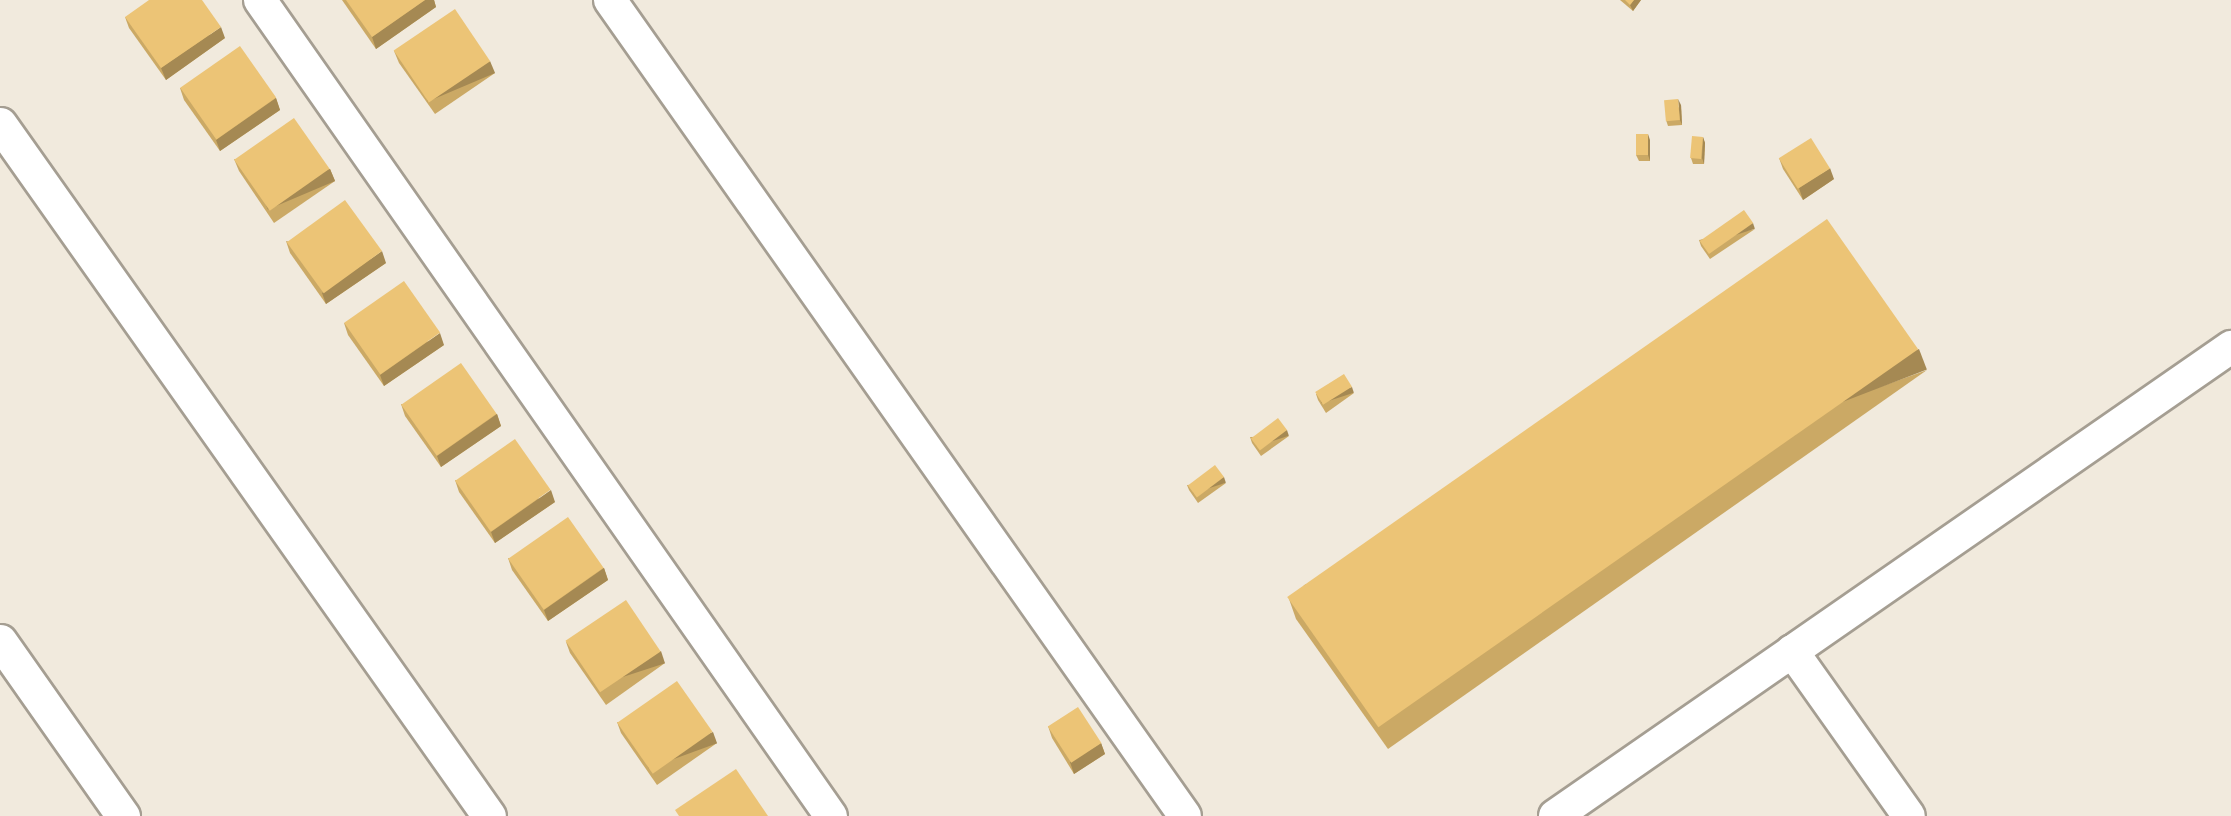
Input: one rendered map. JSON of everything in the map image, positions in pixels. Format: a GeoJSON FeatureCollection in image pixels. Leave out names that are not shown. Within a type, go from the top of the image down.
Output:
{"type":"FeatureCollection","features":[{"type":"Feature","properties":{"kind":"street"},"geometry":{"type":"LineString","coordinates":[[260,0],[831,816]]}},
{"type":"Feature","properties":{"kind":"street"},"geometry":{"type":"LineString","coordinates":[[610,0],[1185,816]]}},
{"type":"Feature","properties":{"kind":"street"},"geometry":{"type":"LineString","coordinates":[[0,124],[489,816]]}},
{"type":"Feature","properties":{"kind":"street"},"geometry":{"type":"LineString","coordinates":[[1555,816],[2231,347]]}},
{"type":"Feature","properties":{"kind":"street"},"geometry":{"type":"LineString","coordinates":[[0,641],[123,816]]}},
{"type":"Feature","properties":{"kind":"street"},"geometry":{"type":"LineString","coordinates":[[1792,651],[1909,816]]}},
{"type":"Feature","properties":{"kind":"building"},"geometry":{"type":"Polygon","coordinates":[[[149,0],[202,0],[221,27],[161,68],[125,17],[149,0]]]}},
{"type":"Feature","properties":{"kind":"building"},"geometry":{"type":"Polygon","coordinates":[[[346,0],[425,0],[372,37],[346,0]]]}},
{"type":"Feature","properties":{"kind":"building"},"geometry":{"type":"Polygon","coordinates":[[[455,9],[490,61],[429,103],[394,50],[455,9]]]}},
{"type":"Feature","properties":{"kind":"building"},"geometry":{"type":"Polygon","coordinates":[[[240,46],[276,98],[216,139],[180,88],[240,46]]]}},
{"type":"Feature","properties":{"kind":"building"},"geometry":{"type":"Polygon","coordinates":[[[1678,99],[1680,120],[1666,121],[1664,100],[1678,99]]]}},
{"type":"Feature","properties":{"kind":"building"},"geometry":{"type":"Polygon","coordinates":[[[294,118],[330,169],[270,211],[234,160],[294,118]]]}},
{"type":"Feature","properties":{"kind":"building"},"geometry":{"type":"Polygon","coordinates":[[[1636,134],[1648,134],[1648,155],[1636,155],[1636,134]]]}},
{"type":"Feature","properties":{"kind":"building"},"geometry":{"type":"Polygon","coordinates":[[[1692,136],[1703,137],[1701,159],[1690,158],[1692,136]]]}},
{"type":"Feature","properties":{"kind":"building"},"geometry":{"type":"Polygon","coordinates":[[[1811,138],[1830,169],[1798,189],[1779,158],[1811,138]]]}},
{"type":"Feature","properties":{"kind":"building"},"geometry":{"type":"Polygon","coordinates":[[[345,200],[382,251],[324,293],[287,242],[345,200]]]}},
{"type":"Feature","properties":{"kind":"building"},"geometry":{"type":"Polygon","coordinates":[[[1744,210],[1753,223],[1709,254],[1700,241],[1744,210]]]}},
{"type":"Feature","properties":{"kind":"building"},"geometry":{"type":"Polygon","coordinates":[[[1827,219],[1918,349],[1378,727],[1287,597],[1827,219]]]}},
{"type":"Feature","properties":{"kind":"building"},"geometry":{"type":"Polygon","coordinates":[[[404,281],[440,333],[380,374],[344,323],[404,281]]]}},
{"type":"Feature","properties":{"kind":"building"},"geometry":{"type":"Polygon","coordinates":[[[461,363],[497,414],[437,456],[401,405],[461,363]]]}},
{"type":"Feature","properties":{"kind":"building"},"geometry":{"type":"Polygon","coordinates":[[[1344,374],[1352,387],[1323,405],[1315,392],[1344,374]]]}},
{"type":"Feature","properties":{"kind":"building"},"geometry":{"type":"Polygon","coordinates":[[[1278,418],[1287,430],[1260,450],[1251,438],[1278,418]]]}},
{"type":"Feature","properties":{"kind":"building"},"geometry":{"type":"Polygon","coordinates":[[[515,439],[551,490],[491,532],[455,481],[515,439]]]}},
{"type":"Feature","properties":{"kind":"building"},"geometry":{"type":"Polygon","coordinates":[[[1215,465],[1224,477],[1197,497],[1188,485],[1215,465]]]}},
{"type":"Feature","properties":{"kind":"building"},"geometry":{"type":"Polygon","coordinates":[[[568,517],[604,568],[544,610],[508,559],[568,517]]]}},
{"type":"Feature","properties":{"kind":"building"},"geometry":{"type":"Polygon","coordinates":[[[626,600],[661,651],[600,692],[565,641],[626,600]]]}},
{"type":"Feature","properties":{"kind":"building"},"geometry":{"type":"Polygon","coordinates":[[[677,681],[713,732],[653,774],[617,723],[677,681]]]}},
{"type":"Feature","properties":{"kind":"building"},"geometry":{"type":"Polygon","coordinates":[[[1078,707],[1101,743],[1071,763],[1048,727],[1078,707]]]}},
{"type":"Feature","properties":{"kind":"building"},"geometry":{"type":"Polygon","coordinates":[[[736,769],[768,816],[679,816],[675,810],[736,769]]]}}]}
